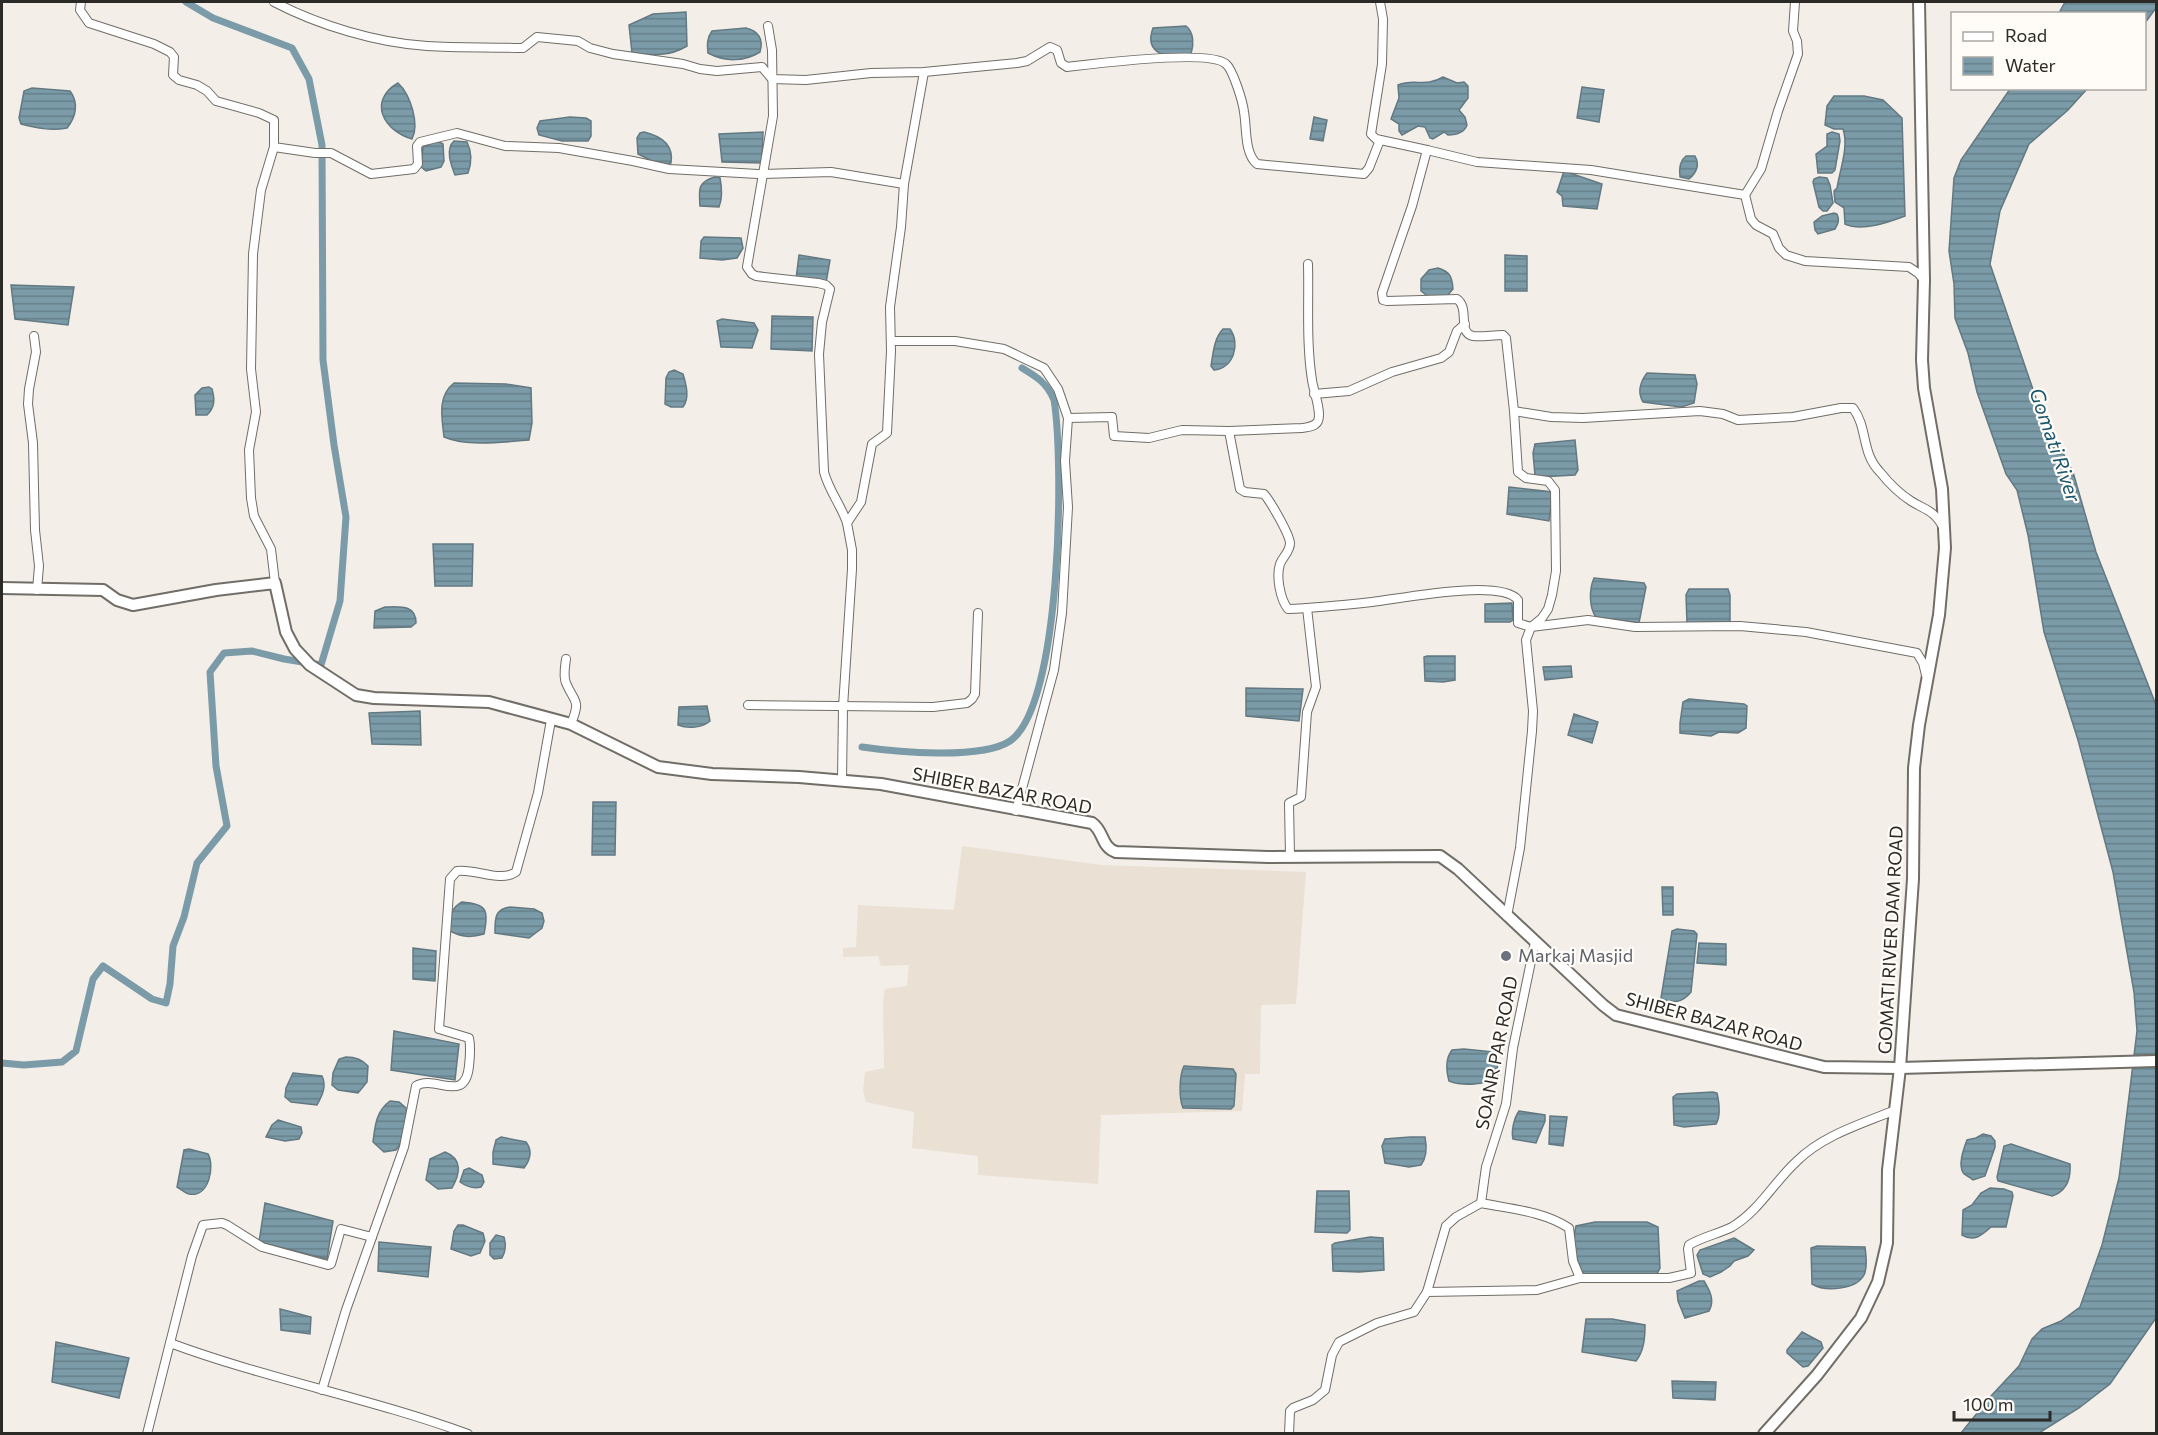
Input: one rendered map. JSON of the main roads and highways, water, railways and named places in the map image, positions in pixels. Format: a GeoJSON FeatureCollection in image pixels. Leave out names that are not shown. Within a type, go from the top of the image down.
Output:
{"type":"FeatureCollection","features":[{"type":"Feature","properties":{"kind":"water"},"geometry":{"type":"Polygon","coordinates":[[[2065,2],[2156,2],[2156,8],[2146,22],[2146,12],[2060,12],[2065,2]]]}},
{"type":"Feature","properties":{"kind":"water"},"geometry":{"type":"Polygon","coordinates":[[[686,12],[687,46],[667,54],[632,53],[629,25],[653,14],[686,12]]]}},
{"type":"Feature","properties":{"kind":"water"},"geometry":{"type":"Polygon","coordinates":[[[1186,26],[1193,39],[1191,54],[1175,57],[1155,50],[1151,37],[1153,28],[1186,26]]]}},
{"type":"Feature","properties":{"kind":"water"},"geometry":{"type":"Polygon","coordinates":[[[746,28],[759,36],[760,52],[748,58],[734,60],[708,53],[708,41],[712,31],[746,28]]]}},
{"type":"Feature","properties":{"kind":"water"},"geometry":{"type":"Polygon","coordinates":[[[1443,77],[1457,83],[1464,82],[1468,86],[1468,98],[1459,110],[1465,117],[1466,128],[1454,135],[1444,132],[1433,139],[1430,138],[1425,127],[1418,126],[1402,135],[1399,131],[1399,124],[1391,119],[1399,98],[1398,85],[1410,82],[1431,82],[1443,77]]]}},
{"type":"Feature","properties":{"kind":"water"},"geometry":{"type":"Polygon","coordinates":[[[398,83],[410,102],[414,118],[412,139],[402,135],[387,123],[381,107],[383,98],[398,83]]]}},
{"type":"Feature","properties":{"kind":"water"},"geometry":{"type":"Polygon","coordinates":[[[1582,87],[1604,90],[1599,122],[1577,118],[1582,87]]]}},
{"type":"Feature","properties":{"kind":"water"},"geometry":{"type":"Polygon","coordinates":[[[32,88],[70,91],[75,100],[75,110],[73,119],[67,128],[44,129],[21,124],[19,118],[24,91],[32,88]]]}},
{"type":"Feature","properties":{"kind":"water","name":"Gomati River"},"geometry":{"type":"Polygon","coordinates":[[[2009,90],[2086,90],[2068,110],[2029,144],[2000,211],[1990,264],[2039,407],[2073,472],[2096,552],[2156,705],[2156,1318],[2110,1384],[2079,1408],[2039,1433],[1961,1433],[2019,1366],[2032,1339],[2042,1329],[2061,1321],[2080,1307],[2102,1245],[2119,1178],[2137,1031],[2134,992],[2113,872],[2078,740],[2044,632],[2028,535],[2017,490],[2006,474],[1977,392],[1968,353],[1955,318],[1954,284],[1949,251],[1954,178],[1961,160],[2009,90]]]}},
{"type":"Feature","properties":{"kind":"water"},"geometry":{"type":"Polygon","coordinates":[[[1834,96],[1864,96],[1883,100],[1902,118],[1905,216],[1867,227],[1845,224],[1844,208],[1835,202],[1834,191],[1837,188],[1843,158],[1845,136],[1843,129],[1834,129],[1825,125],[1827,106],[1834,96]]]}},
{"type":"Feature","properties":{"kind":"water"},"geometry":{"type":"Polygon","coordinates":[[[570,117],[586,118],[591,121],[591,136],[588,141],[562,141],[539,135],[537,128],[540,121],[570,117]]]}},
{"type":"Feature","properties":{"kind":"water"},"geometry":{"type":"Polygon","coordinates":[[[1314,117],[1327,120],[1323,141],[1310,139],[1314,117]]]}},
{"type":"Feature","properties":{"kind":"water"},"geometry":{"type":"Polygon","coordinates":[[[644,132],[665,142],[670,151],[671,163],[662,166],[638,154],[637,138],[640,133],[644,132]]]}},
{"type":"Feature","properties":{"kind":"water"},"geometry":{"type":"Polygon","coordinates":[[[763,132],[762,163],[722,162],[719,134],[763,132]]]}},
{"type":"Feature","properties":{"kind":"water"},"geometry":{"type":"Polygon","coordinates":[[[1832,132],[1839,134],[1840,141],[1835,170],[1832,173],[1818,173],[1816,154],[1827,146],[1827,134],[1832,132]]]}},
{"type":"Feature","properties":{"kind":"water"},"geometry":{"type":"Polygon","coordinates":[[[437,141],[443,144],[444,161],[441,167],[426,171],[421,167],[423,147],[437,141]]]}},
{"type":"Feature","properties":{"kind":"water"},"geometry":{"type":"Polygon","coordinates":[[[454,141],[467,142],[469,146],[471,157],[468,173],[455,175],[449,153],[454,141]]]}},
{"type":"Feature","properties":{"kind":"water"},"geometry":{"type":"Polygon","coordinates":[[[1686,156],[1695,156],[1697,163],[1689,179],[1680,177],[1680,165],[1686,156]]]}},
{"type":"Feature","properties":{"kind":"water"},"geometry":{"type":"Polygon","coordinates":[[[1564,171],[1602,184],[1597,209],[1563,206],[1562,196],[1557,192],[1564,171]]]}},
{"type":"Feature","properties":{"kind":"water"},"geometry":{"type":"Polygon","coordinates":[[[715,177],[720,178],[721,185],[722,196],[719,207],[700,206],[700,187],[705,181],[715,177]]]}},
{"type":"Feature","properties":{"kind":"water"},"geometry":{"type":"Polygon","coordinates":[[[1819,177],[1827,178],[1830,185],[1833,203],[1827,211],[1819,207],[1813,182],[1819,177]]]}},
{"type":"Feature","properties":{"kind":"water"},"geometry":{"type":"Polygon","coordinates":[[[1834,213],[1838,218],[1835,229],[1818,234],[1814,222],[1822,216],[1834,213]]]}},
{"type":"Feature","properties":{"kind":"water"},"geometry":{"type":"Polygon","coordinates":[[[704,237],[741,238],[743,248],[737,258],[722,260],[700,258],[701,241],[704,237]]]}},
{"type":"Feature","properties":{"kind":"water"},"geometry":{"type":"Polygon","coordinates":[[[799,255],[830,260],[826,283],[796,279],[799,255]]]}},
{"type":"Feature","properties":{"kind":"water"},"geometry":{"type":"Polygon","coordinates":[[[1505,255],[1527,256],[1527,291],[1505,291],[1505,255]]]}},
{"type":"Feature","properties":{"kind":"water"},"geometry":{"type":"Polygon","coordinates":[[[1438,268],[1450,275],[1453,289],[1447,296],[1430,298],[1421,291],[1421,279],[1429,270],[1438,268]]]}},
{"type":"Feature","properties":{"kind":"water"},"geometry":{"type":"Polygon","coordinates":[[[11,285],[74,287],[68,325],[15,319],[11,285]]]}},
{"type":"Feature","properties":{"kind":"water"},"geometry":{"type":"Polygon","coordinates":[[[772,316],[813,317],[812,351],[771,349],[772,316]]]}},
{"type":"Feature","properties":{"kind":"water"},"geometry":{"type":"Polygon","coordinates":[[[722,319],[754,323],[758,330],[752,348],[721,347],[717,321],[722,319]]]}},
{"type":"Feature","properties":{"kind":"water"},"geometry":{"type":"Polygon","coordinates":[[[1223,329],[1230,329],[1235,348],[1230,361],[1221,369],[1214,370],[1211,366],[1214,346],[1223,329]]]}},
{"type":"Feature","properties":{"kind":"water"},"geometry":{"type":"Polygon","coordinates":[[[674,370],[683,374],[685,382],[687,395],[683,407],[671,407],[665,404],[666,378],[669,372],[674,370]]]}},
{"type":"Feature","properties":{"kind":"water"},"geometry":{"type":"Polygon","coordinates":[[[1647,373],[1695,375],[1697,384],[1694,403],[1681,407],[1643,402],[1640,387],[1647,373]]]}},
{"type":"Feature","properties":{"kind":"water"},"geometry":{"type":"Polygon","coordinates":[[[454,383],[506,384],[531,388],[532,423],[529,440],[474,443],[444,437],[443,401],[445,394],[454,383]]]}},
{"type":"Feature","properties":{"kind":"water"},"geometry":{"type":"Polygon","coordinates":[[[209,387],[214,397],[212,409],[207,415],[196,415],[195,395],[202,388],[209,387]]]}},
{"type":"Feature","properties":{"kind":"water"},"geometry":{"type":"Polygon","coordinates":[[[1575,440],[1578,470],[1575,475],[1540,477],[1535,475],[1533,453],[1535,444],[1575,440]]]}},
{"type":"Feature","properties":{"kind":"water"},"geometry":{"type":"Polygon","coordinates":[[[1509,487],[1553,492],[1549,521],[1507,514],[1509,487]]]}},
{"type":"Feature","properties":{"kind":"water"},"geometry":{"type":"Polygon","coordinates":[[[433,544],[473,544],[472,586],[435,586],[433,544]]]}},
{"type":"Feature","properties":{"kind":"water"},"geometry":{"type":"Polygon","coordinates":[[[1594,578],[1644,583],[1646,587],[1639,623],[1596,617],[1590,598],[1594,578]]]}},
{"type":"Feature","properties":{"kind":"water"},"geometry":{"type":"Polygon","coordinates":[[[1689,589],[1728,589],[1730,622],[1687,623],[1686,595],[1689,589]]]}},
{"type":"Feature","properties":{"kind":"water"},"geometry":{"type":"Polygon","coordinates":[[[1512,603],[1513,620],[1485,622],[1485,604],[1512,603]]]}},
{"type":"Feature","properties":{"kind":"water"},"geometry":{"type":"Polygon","coordinates":[[[385,607],[401,607],[410,610],[413,612],[416,623],[411,627],[374,628],[375,611],[385,607]]]}},
{"type":"Feature","properties":{"kind":"water"},"geometry":{"type":"Polygon","coordinates":[[[1455,656],[1455,680],[1425,681],[1424,657],[1455,656]]]}},
{"type":"Feature","properties":{"kind":"water"},"geometry":{"type":"Polygon","coordinates":[[[1571,666],[1572,677],[1545,680],[1543,667],[1571,666]]]}},
{"type":"Feature","properties":{"kind":"water"},"geometry":{"type":"Polygon","coordinates":[[[1246,688],[1303,689],[1299,721],[1246,716],[1246,688]]]}},
{"type":"Feature","properties":{"kind":"water"},"geometry":{"type":"Polygon","coordinates":[[[1689,699],[1744,704],[1747,706],[1746,728],[1738,733],[1719,732],[1711,736],[1680,733],[1683,702],[1689,699]]]}},
{"type":"Feature","properties":{"kind":"water"},"geometry":{"type":"Polygon","coordinates":[[[707,706],[710,721],[707,723],[695,727],[678,725],[679,707],[707,706]]]}},
{"type":"Feature","properties":{"kind":"water"},"geometry":{"type":"Polygon","coordinates":[[[420,711],[421,745],[372,744],[369,713],[420,711]]]}},
{"type":"Feature","properties":{"kind":"water"},"geometry":{"type":"Polygon","coordinates":[[[1574,714],[1598,722],[1592,743],[1568,735],[1574,714]]]}},
{"type":"Feature","properties":{"kind":"water"},"geometry":{"type":"Polygon","coordinates":[[[593,802],[616,802],[615,855],[592,855],[593,802]]]}},
{"type":"Feature","properties":{"kind":"water"},"geometry":{"type":"Polygon","coordinates":[[[1662,887],[1673,887],[1673,915],[1663,915],[1662,887]]]}},
{"type":"Feature","properties":{"kind":"water"},"geometry":{"type":"Polygon","coordinates":[[[462,902],[477,904],[484,910],[486,919],[484,934],[466,936],[450,931],[453,911],[462,902]]]}},
{"type":"Feature","properties":{"kind":"water"},"geometry":{"type":"Polygon","coordinates":[[[510,907],[534,909],[542,913],[544,921],[542,928],[529,938],[495,933],[498,913],[510,907]]]}},
{"type":"Feature","properties":{"kind":"water"},"geometry":{"type":"Polygon","coordinates":[[[1677,929],[1694,931],[1697,934],[1691,992],[1681,1000],[1673,1002],[1661,998],[1672,931],[1677,929]]]}},
{"type":"Feature","properties":{"kind":"water"},"geometry":{"type":"Polygon","coordinates":[[[1699,943],[1726,944],[1726,965],[1697,963],[1699,943]]]}},
{"type":"Feature","properties":{"kind":"water"},"geometry":{"type":"Polygon","coordinates":[[[413,948],[436,951],[435,981],[413,979],[413,948]]]}},
{"type":"Feature","properties":{"kind":"water"},"geometry":{"type":"Polygon","coordinates":[[[394,1031],[459,1044],[455,1080],[391,1070],[394,1031]]]}},
{"type":"Feature","properties":{"kind":"water"},"geometry":{"type":"Polygon","coordinates":[[[1452,1050],[1493,1052],[1498,1075],[1488,1081],[1474,1084],[1449,1081],[1448,1057],[1452,1050]]]}},
{"type":"Feature","properties":{"kind":"water"},"geometry":{"type":"Polygon","coordinates":[[[346,1057],[358,1059],[368,1066],[367,1082],[358,1093],[338,1090],[332,1085],[333,1073],[339,1059],[346,1057]]]}},
{"type":"Feature","properties":{"kind":"water"},"geometry":{"type":"Polygon","coordinates":[[[1184,1066],[1233,1069],[1236,1074],[1234,1106],[1231,1109],[1183,1108],[1180,1087],[1184,1066]]]}},
{"type":"Feature","properties":{"kind":"water"},"geometry":{"type":"Polygon","coordinates":[[[293,1073],[322,1076],[324,1087],[317,1105],[291,1102],[285,1097],[286,1088],[293,1073]]]}},
{"type":"Feature","properties":{"kind":"water"},"geometry":{"type":"Polygon","coordinates":[[[1717,1093],[1719,1105],[1719,1117],[1716,1124],[1684,1127],[1674,1125],[1673,1097],[1677,1094],[1717,1093]]]}},
{"type":"Feature","properties":{"kind":"water"},"geometry":{"type":"Polygon","coordinates":[[[390,1101],[399,1102],[406,1108],[407,1125],[405,1135],[396,1150],[384,1152],[373,1142],[379,1114],[390,1101]]]}},
{"type":"Feature","properties":{"kind":"water"},"geometry":{"type":"Polygon","coordinates":[[[1519,1111],[1545,1115],[1545,1121],[1536,1143],[1513,1139],[1513,1125],[1519,1111]]]}},
{"type":"Feature","properties":{"kind":"water"},"geometry":{"type":"Polygon","coordinates":[[[1550,1116],[1567,1117],[1563,1146],[1549,1144],[1550,1116]]]}},
{"type":"Feature","properties":{"kind":"water"},"geometry":{"type":"Polygon","coordinates":[[[278,1120],[301,1127],[302,1133],[299,1139],[285,1141],[266,1137],[272,1125],[278,1120]]]}},
{"type":"Feature","properties":{"kind":"water"},"geometry":{"type":"Polygon","coordinates":[[[1983,1134],[1991,1136],[1995,1141],[1995,1147],[1985,1176],[1973,1180],[1962,1171],[1962,1157],[1967,1140],[1983,1134]]]}},
{"type":"Feature","properties":{"kind":"water"},"geometry":{"type":"Polygon","coordinates":[[[501,1137],[526,1142],[530,1155],[524,1168],[493,1164],[496,1140],[501,1137]]]}},
{"type":"Feature","properties":{"kind":"water"},"geometry":{"type":"Polygon","coordinates":[[[1425,1137],[1426,1152],[1421,1165],[1409,1167],[1385,1163],[1382,1146],[1385,1139],[1425,1137]]]}},
{"type":"Feature","properties":{"kind":"water"},"geometry":{"type":"Polygon","coordinates":[[[2011,1144],[2070,1164],[2070,1175],[2065,1188],[2052,1196],[1998,1181],[2004,1146],[2011,1144]]]}},
{"type":"Feature","properties":{"kind":"water"},"geometry":{"type":"Polygon","coordinates":[[[189,1149],[208,1154],[210,1159],[209,1180],[206,1186],[196,1194],[188,1193],[177,1187],[184,1150],[189,1149]]]}},
{"type":"Feature","properties":{"kind":"water"},"geometry":{"type":"Polygon","coordinates":[[[445,1152],[455,1159],[458,1172],[452,1188],[438,1189],[426,1180],[430,1159],[445,1152]]]}},
{"type":"Feature","properties":{"kind":"water"},"geometry":{"type":"Polygon","coordinates":[[[469,1168],[482,1175],[484,1182],[481,1187],[470,1187],[460,1182],[464,1170],[469,1168]]]}},
{"type":"Feature","properties":{"kind":"water"},"geometry":{"type":"Polygon","coordinates":[[[1990,1188],[2012,1192],[2006,1227],[1991,1227],[1974,1238],[1962,1235],[1963,1210],[1972,1205],[1981,1193],[1990,1188]]]}},
{"type":"Feature","properties":{"kind":"water"},"geometry":{"type":"Polygon","coordinates":[[[1317,1191],[1349,1191],[1350,1230],[1347,1233],[1315,1232],[1317,1191]]]}},
{"type":"Feature","properties":{"kind":"water"},"geometry":{"type":"Polygon","coordinates":[[[265,1203],[333,1221],[327,1259],[259,1242],[265,1203]]]}},
{"type":"Feature","properties":{"kind":"water"},"geometry":{"type":"Polygon","coordinates":[[[1595,1222],[1647,1222],[1658,1227],[1660,1268],[1656,1276],[1592,1276],[1582,1273],[1575,1250],[1576,1226],[1595,1222]]]}},
{"type":"Feature","properties":{"kind":"water"},"geometry":{"type":"Polygon","coordinates":[[[458,1225],[483,1233],[485,1241],[480,1253],[471,1256],[451,1249],[454,1231],[458,1225]]]}},
{"type":"Feature","properties":{"kind":"water"},"geometry":{"type":"Polygon","coordinates":[[[496,1235],[504,1237],[505,1248],[502,1258],[494,1259],[490,1255],[490,1243],[496,1235]]]}},
{"type":"Feature","properties":{"kind":"water"},"geometry":{"type":"Polygon","coordinates":[[[1370,1237],[1383,1238],[1384,1270],[1333,1271],[1332,1245],[1370,1237]]]}},
{"type":"Feature","properties":{"kind":"water"},"geometry":{"type":"Polygon","coordinates":[[[1734,1238],[1754,1250],[1748,1256],[1734,1261],[1721,1272],[1710,1277],[1703,1274],[1697,1255],[1700,1250],[1734,1238]]]}},
{"type":"Feature","properties":{"kind":"water"},"geometry":{"type":"Polygon","coordinates":[[[379,1242],[431,1247],[428,1277],[378,1271],[379,1242]]]}},
{"type":"Feature","properties":{"kind":"water"},"geometry":{"type":"Polygon","coordinates":[[[1817,1246],[1865,1247],[1864,1275],[1847,1287],[1832,1289],[1812,1284],[1811,1248],[1817,1246]]]}},
{"type":"Feature","properties":{"kind":"water"},"geometry":{"type":"Polygon","coordinates":[[[1704,1281],[1710,1292],[1711,1307],[1709,1311],[1685,1318],[1678,1301],[1677,1291],[1704,1281]]]}},
{"type":"Feature","properties":{"kind":"water"},"geometry":{"type":"Polygon","coordinates":[[[280,1309],[311,1317],[310,1334],[281,1330],[280,1309]]]}},
{"type":"Feature","properties":{"kind":"water"},"geometry":{"type":"Polygon","coordinates":[[[1586,1319],[1612,1319],[1645,1325],[1644,1344],[1636,1361],[1582,1352],[1586,1319]]]}},
{"type":"Feature","properties":{"kind":"water"},"geometry":{"type":"Polygon","coordinates":[[[1802,1332],[1821,1342],[1823,1348],[1808,1366],[1803,1367],[1787,1353],[1802,1332]]]}},
{"type":"Feature","properties":{"kind":"water"},"geometry":{"type":"Polygon","coordinates":[[[56,1342],[129,1358],[119,1398],[52,1382],[56,1342]]]}},
{"type":"Feature","properties":{"kind":"water"},"geometry":{"type":"Polygon","coordinates":[[[1672,1381],[1716,1382],[1715,1400],[1673,1398],[1672,1381]]]}},
{"type":"Feature","properties":{"kind":"waterway"},"geometry":{"type":"LineString","coordinates":[[2,1063],[24,1065],[62,1062],[76,1051],[93,979],[103,966],[152,999],[166,1003],[173,946],[184,917],[197,863],[227,826],[216,766],[210,672],[224,653],[252,651],[321,665],[340,601],[346,517],[323,360],[322,145],[309,79],[292,48],[213,18],[186,2]]}},
{"type":"Feature","properties":{"kind":"waterway"},"geometry":{"type":"LineString","coordinates":[[862,747],[938,753],[979,751],[1010,741],[1027,719],[1040,681],[1049,634],[1055,580],[1059,474],[1054,400],[1041,381],[1022,368]]}},
{"type":"Feature","properties":{"kind":"place","name":"Markaj Masjid"},"geometry":{"type":"Point","coordinates":[1506,956]}}]}
